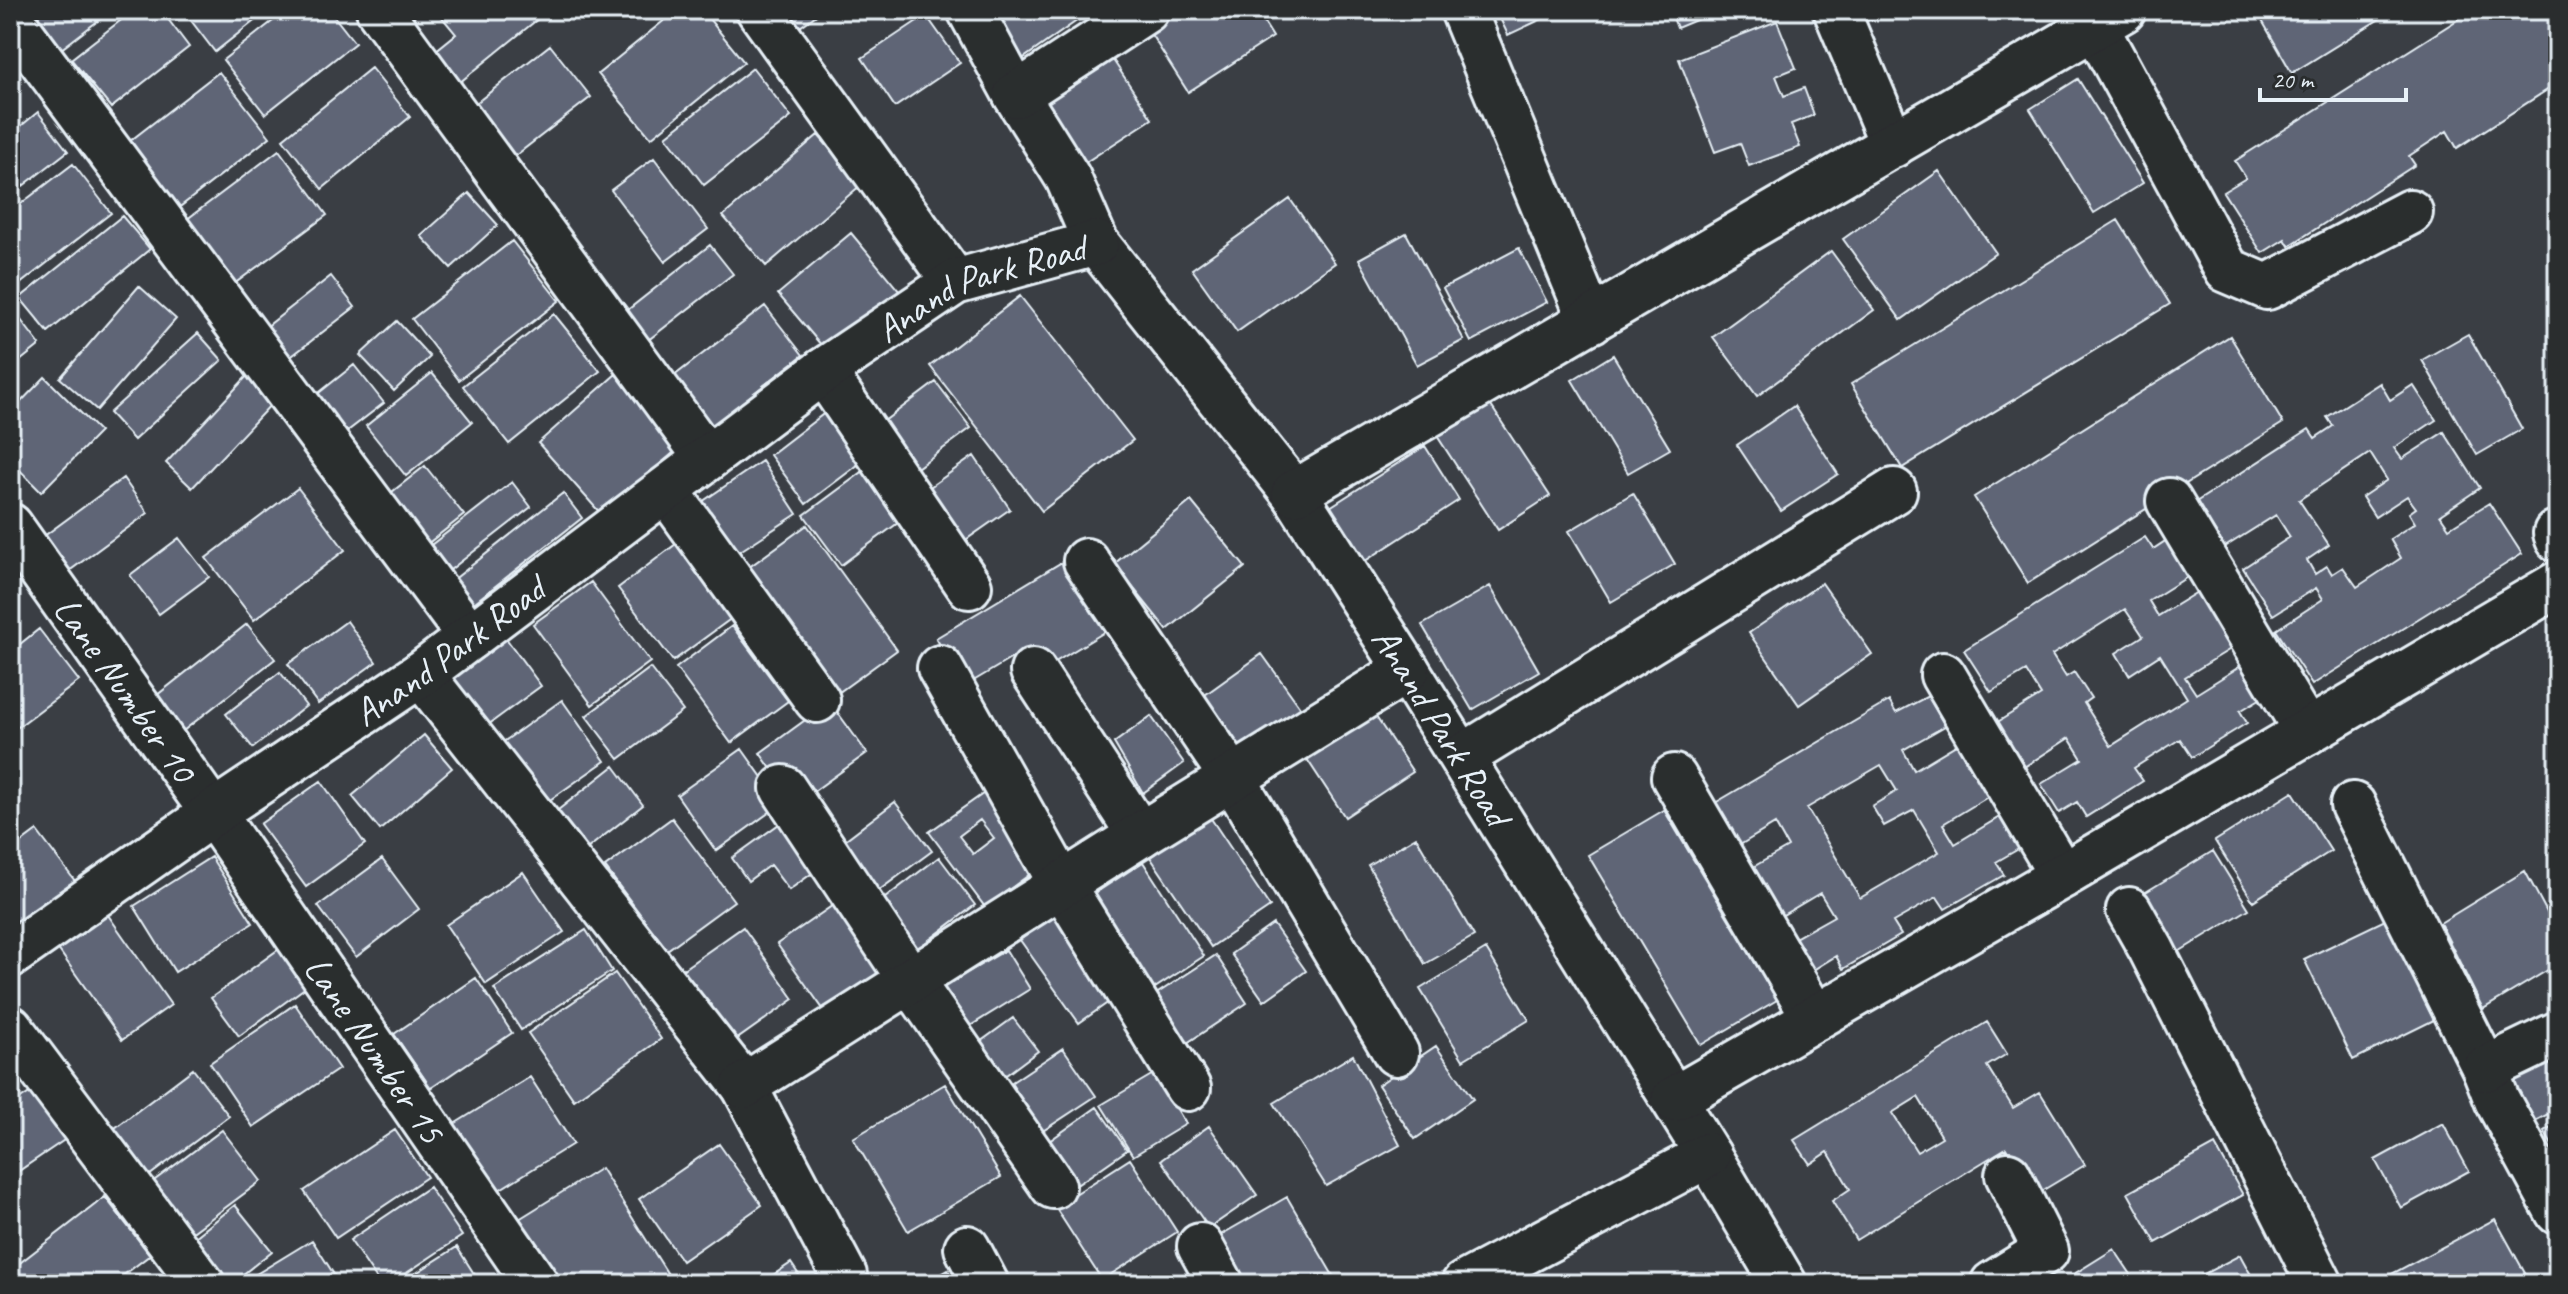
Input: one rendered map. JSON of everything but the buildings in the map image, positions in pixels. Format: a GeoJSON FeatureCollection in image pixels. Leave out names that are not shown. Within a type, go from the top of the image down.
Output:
{"type":"FeatureCollection","features":[{"type":"Feature","properties":{"kind":"street"},"geometry":{"type":"LineString","coordinates":[[379,10],[707,458]]}},
{"type":"Feature","properties":{"kind":"street"},"geometry":{"type":"LineString","coordinates":[[759,10],[955,282]]}},
{"type":"Feature","properties":{"kind":"street"},"geometry":{"type":"LineString","coordinates":[[970,10],[1016,95],[1068,178],[1096,243]]}},
{"type":"Feature","properties":{"kind":"street"},"geometry":{"type":"LineString","coordinates":[[1016,95],[1146,10]]}},
{"type":"Feature","properties":{"kind":"street"},"geometry":{"type":"LineString","coordinates":[[1463,10],[1591,321]]}},
{"type":"Feature","properties":{"kind":"street"},"geometry":{"type":"LineString","coordinates":[[1836,10],[1893,145]]}},
{"type":"Feature","properties":{"kind":"street"},"geometry":{"type":"LineString","coordinates":[[10,18],[470,637]]}},
{"type":"Feature","properties":{"kind":"street"},"geometry":{"type":"LineString","coordinates":[[1294,493],[2109,18],[2227,270],[2267,287],[2410,212]]}},
{"type":"Feature","properties":{"kind":"street","name":"Anand Park Road"},"geometry":{"type":"LineString","coordinates":[[10,955],[213,813],[421,674],[823,371],[955,282],[1096,243],[1294,493],[1674,1099],[1784,1284]]}},
{"type":"Feature","properties":{"kind":"street"},"geometry":{"type":"LineString","coordinates":[[823,371],[969,586]]}},
{"type":"Feature","properties":{"kind":"street"},"geometry":{"type":"LineString","coordinates":[[666,490],[817,700]]}},
{"type":"Feature","properties":{"kind":"street"},"geometry":{"type":"LineString","coordinates":[[1462,757],[1894,491]]}},
{"type":"Feature","properties":{"kind":"street"},"geometry":{"type":"LineString","coordinates":[[2169,501],[2307,732]]}},
{"type":"Feature","properties":{"kind":"street","name":"Lane Number 10"},"geometry":{"type":"LineString","coordinates":[[10,526],[213,813]]}},
{"type":"Feature","properties":{"kind":"street"},"geometry":{"type":"LineString","coordinates":[[1086,561],[1232,777],[1396,1053]]}},
{"type":"Feature","properties":{"kind":"street"},"geometry":{"type":"LineString","coordinates":[[1674,1099],[2062,876],[2558,584]]}},
{"type":"Feature","properties":{"kind":"street"},"geometry":{"type":"LineString","coordinates":[[940,668],[1062,885],[1188,1088]]}},
{"type":"Feature","properties":{"kind":"street"},"geometry":{"type":"LineString","coordinates":[[744,1086],[1407,670]]}},
{"type":"Feature","properties":{"kind":"street"},"geometry":{"type":"LineString","coordinates":[[1033,671],[1140,835]]}},
{"type":"Feature","properties":{"kind":"street"},"geometry":{"type":"LineString","coordinates":[[421,674],[744,1086],[844,1275]]}},
{"type":"Feature","properties":{"kind":"street"},"geometry":{"type":"LineString","coordinates":[[1943,675],[2062,876]]}},
{"type":"Feature","properties":{"kind":"street"},"geometry":{"type":"LineString","coordinates":[[1674,777],[1815,1018]]}},
{"type":"Feature","properties":{"kind":"street"},"geometry":{"type":"LineString","coordinates":[[783,788],[911,981],[1053,1186]]}},
{"type":"Feature","properties":{"kind":"street"},"geometry":{"type":"LineString","coordinates":[[2353,805],[2485,1069],[2497,1100],[2558,1212]]}},
{"type":"Feature","properties":{"kind":"street","name":"Lane Number 15"},"geometry":{"type":"LineString","coordinates":[[213,813],[536,1284]]}},
{"type":"Feature","properties":{"kind":"street"},"geometry":{"type":"LineString","coordinates":[[2129,910],[2320,1284]]}},
{"type":"Feature","properties":{"kind":"street"},"geometry":{"type":"LineString","coordinates":[[10,1028],[202,1284]]}},
{"type":"Feature","properties":{"kind":"street"},"geometry":{"type":"LineString","coordinates":[[2485,1069],[2558,1034]]}},
{"type":"Feature","properties":{"kind":"street"},"geometry":{"type":"LineString","coordinates":[[1464,1284],[1708,1155]]}},
{"type":"Feature","properties":{"kind":"street"},"geometry":{"type":"LineString","coordinates":[[1993,1284],[2046,1251],[2008,1175]]}},
{"type":"Feature","properties":{"kind":"street"},"geometry":{"type":"LineString","coordinates":[[1200,1246],[1221,1284]]}}]}
